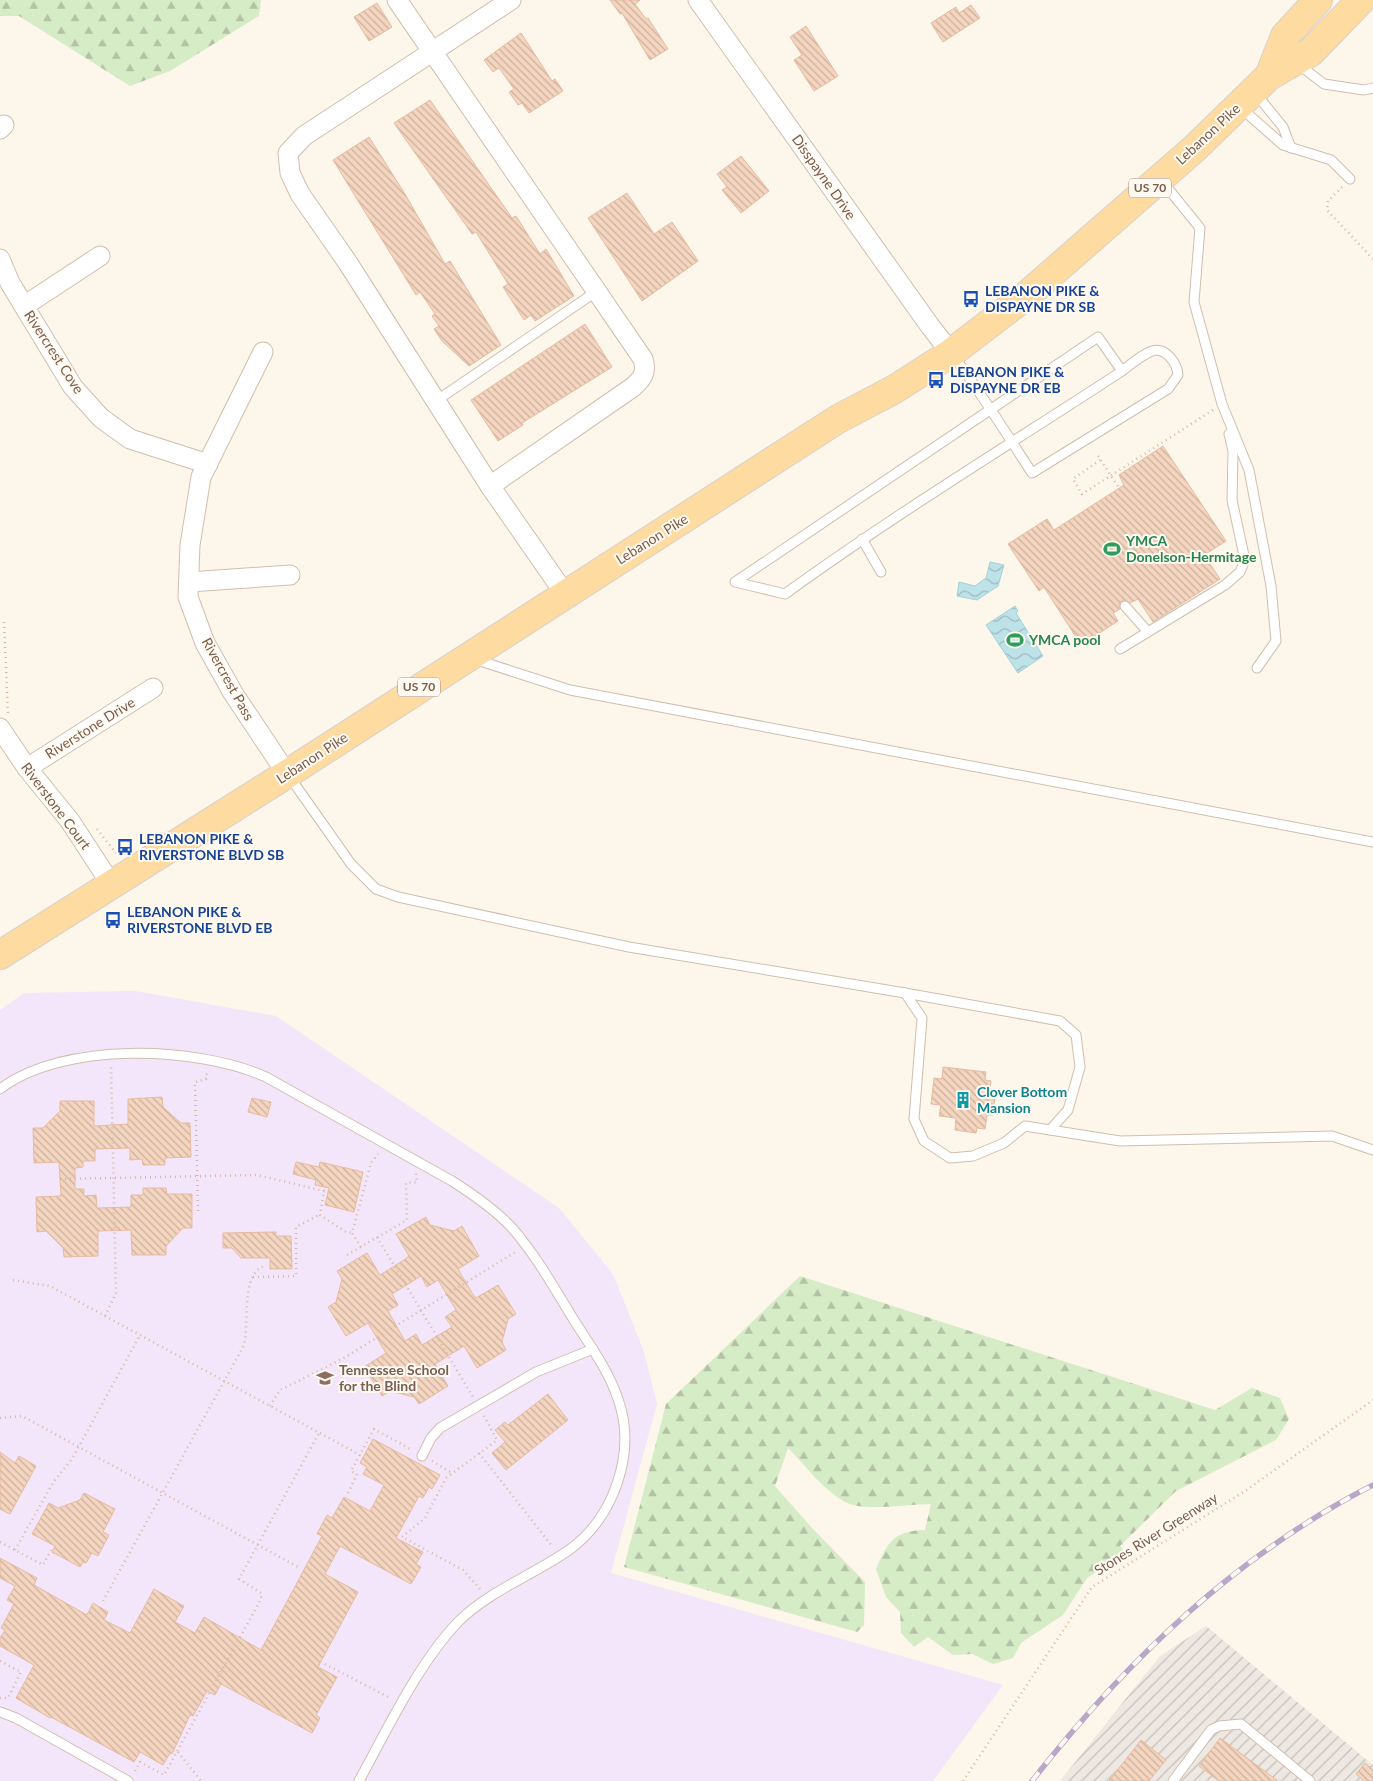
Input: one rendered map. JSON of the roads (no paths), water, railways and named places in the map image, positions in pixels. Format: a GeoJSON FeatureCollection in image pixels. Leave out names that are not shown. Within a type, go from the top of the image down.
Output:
{"type":"FeatureCollection","features":[{"type":"Feature","properties":{"kind":"main road","name":"Lebanon Pike"},"geometry":{"type":"LineString","coordinates":[[1254,91],[1285,36],[1318,0]]}},
{"type":"Feature","properties":{"kind":"main road","name":"Lebanon Pike"},"geometry":{"type":"LineString","coordinates":[[0,955],[287,774],[838,419],[895,389],[951,353],[1027,295],[1160,179],[1254,91],[1312,52],[1361,0]]}},
{"type":"Feature","properties":{"kind":"street"},"geometry":{"type":"LineString","coordinates":[[397,0],[643,359],[646,369],[642,379],[490,486]]}},
{"type":"Feature","properties":{"kind":"street"},"geometry":{"type":"LineString","coordinates":[[511,0],[304,136],[288,154],[290,173],[300,194],[490,486],[565,594]]}},
{"type":"Feature","properties":{"kind":"street","name":"Disspayne Drive"},"geometry":{"type":"LineString","coordinates":[[698,0],[951,353]]}},
{"type":"Feature","properties":{"kind":"street"},"geometry":{"type":"LineString","coordinates":[[24,306],[100,256]]}},
{"type":"Feature","properties":{"kind":"street","name":"Rivercrest Cove"},"geometry":{"type":"LineString","coordinates":[[0,258],[10,283],[73,387],[101,418],[130,439],[208,464]]}},
{"type":"Feature","properties":{"kind":"street","name":"Rivercrest Pass"},"geometry":{"type":"LineString","coordinates":[[263,352],[201,477],[190,545],[188,596],[206,643],[233,693],[287,774]]}},
{"type":"Feature","properties":{"kind":"street"},"geometry":{"type":"LineString","coordinates":[[189,582],[290,575]]}},
{"type":"Feature","properties":{"kind":"street","name":"Riverstone Drive"},"geometry":{"type":"LineString","coordinates":[[27,768],[154,688]]}},
{"type":"Feature","properties":{"kind":"street","name":"Riverstone Court"},"geometry":{"type":"LineString","coordinates":[[4,725],[27,768],[70,821],[110,884]]}},
{"type":"Feature","properties":{"kind":"lane"},"geometry":{"type":"LineString","coordinates":[[1295,62],[1324,84],[1364,90],[1373,88]]}},
{"type":"Feature","properties":{"kind":"lane"},"geometry":{"type":"LineString","coordinates":[[1254,91],[1282,127],[1291,148]]}},
{"type":"Feature","properties":{"kind":"lane"},"geometry":{"type":"LineString","coordinates":[[1254,91],[1283,145],[1331,160],[1350,180]]}},
{"type":"Feature","properties":{"kind":"lane"},"geometry":{"type":"LineString","coordinates":[[1120,649],[1200,596],[1225,584],[1240,572],[1245,560],[1232,500],[1233,451],[1194,302],[1200,228],[1160,179]]}},
{"type":"Feature","properties":{"kind":"lane"},"geometry":{"type":"LineString","coordinates":[[436,401],[597,291]]}},
{"type":"Feature","properties":{"kind":"lane"},"geometry":{"type":"LineString","coordinates":[[951,353],[991,409],[1012,443],[1032,472],[1168,389],[1176,380],[1178,369],[1168,355],[1158,351],[1151,351],[1122,372],[1012,443],[862,539],[785,594],[736,582],[991,409],[1098,337],[1122,372]]}},
{"type":"Feature","properties":{"kind":"lane"},"geometry":{"type":"LineString","coordinates":[[1222,404],[1249,470],[1270,586],[1276,641],[1257,668]]}},
{"type":"Feature","properties":{"kind":"lane"},"geometry":{"type":"LineString","coordinates":[[862,539],[881,572]]}},
{"type":"Feature","properties":{"kind":"lane"},"geometry":{"type":"LineString","coordinates":[[1125,606],[1148,632]]}},
{"type":"Feature","properties":{"kind":"lane"},"geometry":{"type":"LineString","coordinates":[[466,657],[570,690],[1373,842]]}},
{"type":"Feature","properties":{"kind":"lane"},"geometry":{"type":"LineString","coordinates":[[287,774],[351,864],[376,889],[398,898],[629,947],[1060,1021],[1076,1035],[1080,1067],[1068,1110],[1050,1130]]}},
{"type":"Feature","properties":{"kind":"lane"},"geometry":{"type":"LineString","coordinates":[[904,993],[922,1018],[914,1119],[924,1141],[950,1158],[973,1156],[1004,1143],[1025,1126],[1120,1141],[1332,1136],[1373,1150]]}},
{"type":"Feature","properties":{"kind":"lane"},"geometry":{"type":"LineString","coordinates":[[0,1088],[19,1077],[56,1064],[111,1056],[161,1053],[236,1066],[266,1077],[416,1160],[479,1199],[512,1228],[526,1245],[593,1349],[612,1384],[623,1416],[622,1460],[615,1489],[603,1514],[581,1540],[559,1556],[494,1593],[459,1621],[432,1656],[359,1781]]}},
{"type":"Feature","properties":{"kind":"lane"},"geometry":{"type":"LineString","coordinates":[[422,1456],[430,1438],[440,1428],[536,1372],[593,1349]]}},
{"type":"Feature","properties":{"kind":"lane"},"geometry":{"type":"LineString","coordinates":[[0,1712],[16,1718],[130,1778]]}},
{"type":"Feature","properties":{"kind":"lane"},"geometry":{"type":"LineString","coordinates":[[1173,1781],[1211,1730],[1219,1726],[1241,1724],[1310,1781]]}},
{"type":"Feature","properties":{"kind":"water"},"geometry":{"type":"Polygon","coordinates":[[[990,562],[1004,565],[998,586],[977,600],[957,596],[959,582],[975,586],[986,578],[990,562]]]}},
{"type":"Feature","properties":{"kind":"water","name":"YMCA pool"},"geometry":{"type":"Polygon","coordinates":[[[1015,606],[1018,611],[1016,613],[1043,656],[1018,673],[986,625],[1015,606]]]}},
{"type":"Feature","properties":{"kind":"railway"},"geometry":{"type":"LineString","coordinates":[[1032,1781],[1106,1694],[1186,1614],[1275,1544],[1323,1513],[1373,1485]]}},
{"type":"Feature","properties":{"kind":"place","name":"LEBANON PIKE & DISPAYNE DR SB"},"geometry":{"type":"Point","coordinates":[971,299]}},
{"type":"Feature","properties":{"kind":"place","name":"LEBANON PIKE & DISPAYNE DR EB"},"geometry":{"type":"Point","coordinates":[936,380]}},
{"type":"Feature","properties":{"kind":"place","name":"YMCA Donelson-Hermitage"},"geometry":{"type":"Point","coordinates":[1112,549]}},
{"type":"Feature","properties":{"kind":"place","name":"YMCA pool"},"geometry":{"type":"Point","coordinates":[1015,640]}},
{"type":"Feature","properties":{"kind":"place","name":"LEBANON PIKE & RIVERSTONE BLVD SB"},"geometry":{"type":"Point","coordinates":[125,847]}},
{"type":"Feature","properties":{"kind":"place","name":"LEBANON PIKE & RIVERSTONE BLVD EB"},"geometry":{"type":"Point","coordinates":[113,920]}},
{"type":"Feature","properties":{"kind":"place","name":"Clover Bottom Mansion"},"geometry":{"type":"Point","coordinates":[963,1100]}},
{"type":"Feature","properties":{"kind":"place","name":"Tennessee School for the Blind"},"geometry":{"type":"Point","coordinates":[325,1378]}}]}
